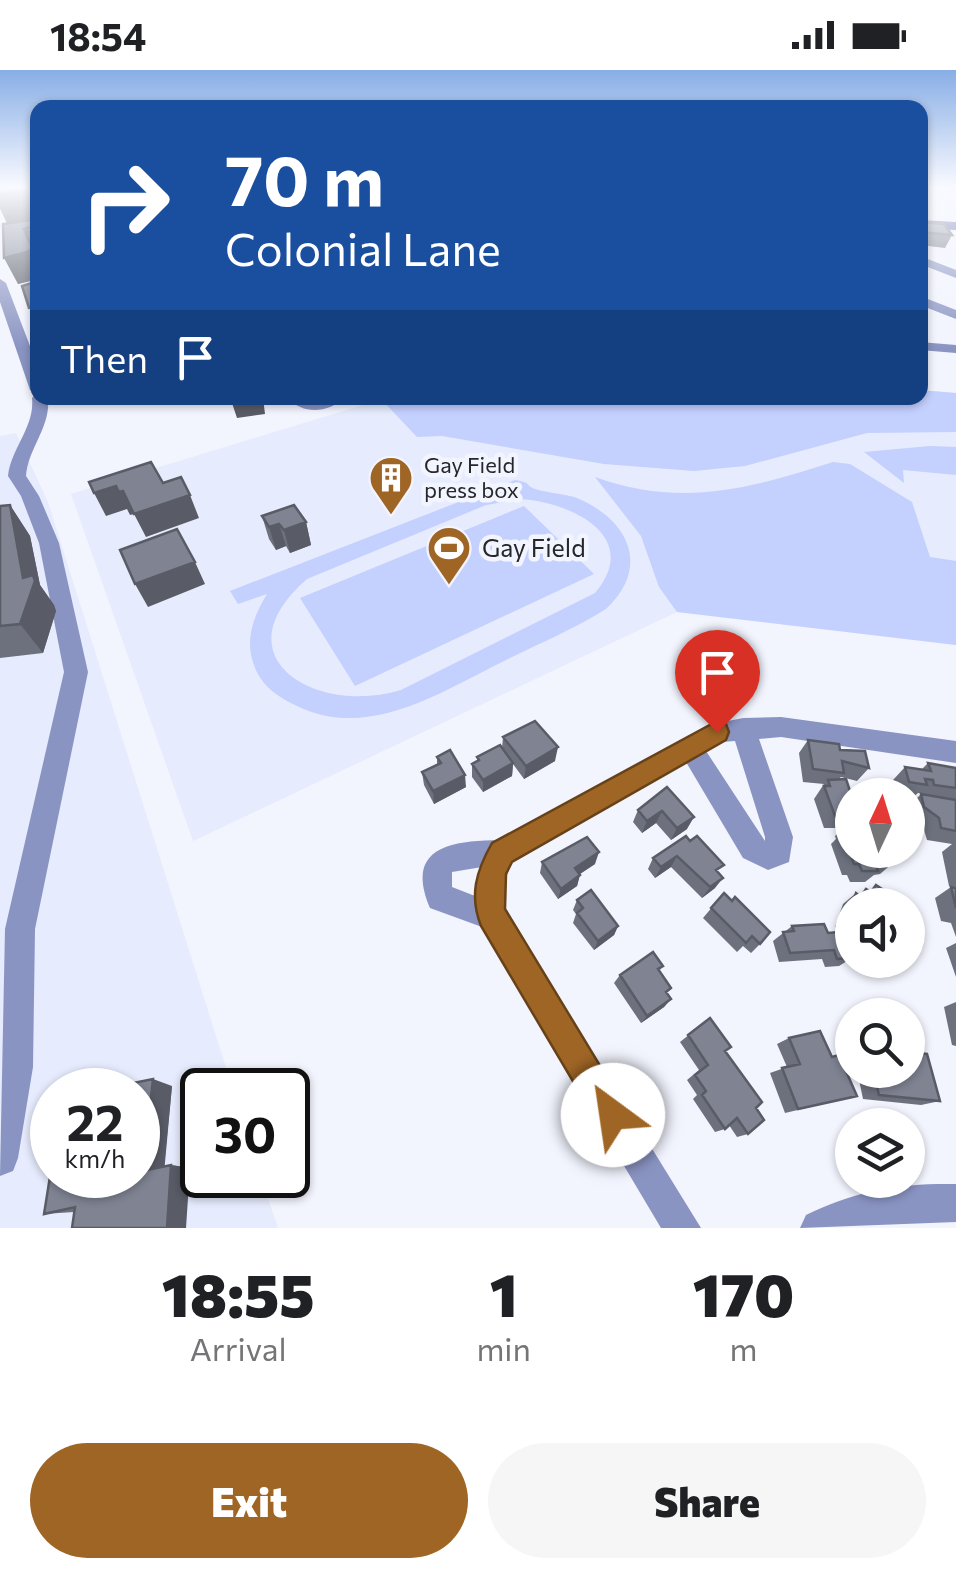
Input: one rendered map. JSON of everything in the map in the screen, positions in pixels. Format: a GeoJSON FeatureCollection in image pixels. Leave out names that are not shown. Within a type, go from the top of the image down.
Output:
{"type":"FeatureCollection","features":[{"type":"Feature","properties":{"kind":"street"},"geometry":{"type":"LineString","coordinates":[[928,263],[956,274]]}},
{"type":"Feature","properties":{"kind":"street"},"geometry":{"type":"LineString","coordinates":[[0,283],[30,367]]}},
{"type":"Feature","properties":{"kind":"street"},"geometry":{"type":"LineString","coordinates":[[928,303],[956,315]]}},
{"type":"Feature","properties":{"kind":"street"},"geometry":{"type":"LineString","coordinates":[[928,347],[956,349]]}},
{"type":"Feature","properties":{"kind":"street"},"geometry":{"type":"LineString","coordinates":[[0,1158],[16,1067],[20,929],[76,672],[69,629],[36,503],[17,476],[22,446],[39,421],[40,405]]}},
{"type":"Feature","properties":{"kind":"street"},"geometry":{"type":"LineString","coordinates":[[492,916],[440,898],[433,880],[436,868],[448,858],[502,853],[717,732],[782,727],[956,752]]}},
{"type":"Feature","properties":{"kind":"street"},"geometry":{"type":"LineString","coordinates":[[689,745],[753,849],[768,856],[778,852],[779,836],[742,728]]}},
{"type":"Feature","properties":{"kind":"street"},"geometry":{"type":"LineString","coordinates":[[502,853],[489,886],[492,916],[682,1228]]}},
{"type":"Feature","properties":{"kind":"street"},"geometry":{"type":"LineString","coordinates":[[818,1228],[856,1210],[901,1202],[956,1203]]}},
{"type":"Feature","properties":{"kind":"shaded area"},"geometry":{"type":"Polygon","coordinates":[[[928,391],[956,393],[956,645],[677,612],[193,841],[71,494],[363,405],[928,405],[928,391]]]}},
{"type":"Feature","properties":{"kind":"shaded area"},"geometry":{"type":"Polygon","coordinates":[[[928,391],[956,393],[956,432],[867,433],[745,466],[694,471],[604,464],[442,436],[417,437],[387,405],[928,405],[928,391]]]}},
{"type":"Feature","properties":{"kind":"shaded area"},"geometry":{"type":"Polygon","coordinates":[[[16,433],[48,502],[226,1068],[180,1068],[180,1198],[268,1198],[278,1228],[0,1228],[0,436],[16,433]]]}},
{"type":"Feature","properties":{"kind":"shaded area"},"geometry":{"type":"Polygon","coordinates":[[[956,447],[956,475],[903,470],[904,483],[864,452],[956,447]]]}},
{"type":"Feature","properties":{"kind":"shaded area"},"geometry":{"type":"Polygon","coordinates":[[[833,462],[850,464],[912,502],[930,557],[956,561],[956,645],[677,612],[659,587],[641,536],[595,477],[656,492],[686,493],[744,487],[833,462]]]}},
{"type":"Feature","properties":{"kind":"shaded area"},"geometry":{"type":"Polygon","coordinates":[[[515,480],[595,507],[621,532],[630,561],[620,593],[594,616],[430,698],[377,715],[350,718],[297,706],[268,687],[255,668],[250,646],[256,615],[267,594],[238,604],[230,591],[515,480]],[[521,499],[486,505],[307,579],[282,607],[272,633],[275,655],[288,674],[310,687],[338,695],[369,696],[401,690],[595,593],[608,573],[611,555],[606,539],[579,515],[521,499]]]}},
{"type":"Feature","properties":{"kind":"shaded area","name":"Gay Field"},"geometry":{"type":"Polygon","coordinates":[[[524,506],[594,574],[355,686],[300,598],[524,506]]]}},
{"type":"Feature","properties":{"kind":"building"},"geometry":{"type":"Polygon","coordinates":[[[4,241],[29,241],[27,252],[4,258],[4,241]]]}},
{"type":"Feature","properties":{"kind":"building"},"geometry":{"type":"Polygon","coordinates":[[[30,284],[30,308],[29,308],[22,286],[30,284]]]}},
{"type":"Feature","properties":{"kind":"building"},"geometry":{"type":"Polygon","coordinates":[[[151,462],[163,483],[181,477],[190,495],[134,514],[123,491],[119,492],[116,486],[94,493],[89,482],[151,462]]]}},
{"type":"Feature","properties":{"kind":"building"},"geometry":{"type":"Polygon","coordinates":[[[10,505],[23,578],[33,575],[35,581],[20,624],[0,626],[0,506],[10,505]]]}},
{"type":"Feature","properties":{"kind":"building"},"geometry":{"type":"Polygon","coordinates":[[[294,505],[306,522],[284,530],[279,524],[269,527],[262,516],[294,505]]]}},
{"type":"Feature","properties":{"kind":"building"},"geometry":{"type":"Polygon","coordinates":[[[177,529],[195,562],[135,584],[120,550],[177,529]]]}},
{"type":"Feature","properties":{"kind":"building"},"geometry":{"type":"Polygon","coordinates":[[[535,721],[558,747],[526,766],[503,737],[535,721]]]}},
{"type":"Feature","properties":{"kind":"building"},"geometry":{"type":"Polygon","coordinates":[[[808,740],[839,744],[840,750],[865,751],[869,768],[842,761],[844,773],[813,769],[808,740]]]}},
{"type":"Feature","properties":{"kind":"building"},"geometry":{"type":"Polygon","coordinates":[[[500,745],[513,763],[483,780],[472,764],[500,745]]]}},
{"type":"Feature","properties":{"kind":"building"},"geometry":{"type":"Polygon","coordinates":[[[450,750],[465,775],[433,791],[422,772],[441,763],[437,757],[450,750]]]}},
{"type":"Feature","properties":{"kind":"building"},"geometry":{"type":"Polygon","coordinates":[[[928,763],[956,768],[956,788],[934,785],[933,780],[925,778],[908,778],[905,767],[931,771],[928,763]]]}},
{"type":"Feature","properties":{"kind":"building"},"geometry":{"type":"Polygon","coordinates":[[[828,780],[835,780],[835,816],[824,786],[830,786],[828,780]]]}},
{"type":"Feature","properties":{"kind":"building"},"geometry":{"type":"Polygon","coordinates":[[[667,787],[694,817],[677,828],[662,811],[647,821],[638,810],[667,787]]]}},
{"type":"Feature","properties":{"kind":"building"},"geometry":{"type":"Polygon","coordinates":[[[925,795],[956,800],[956,831],[941,828],[939,818],[925,808],[925,795]]]}},
{"type":"Feature","properties":{"kind":"building"},"geometry":{"type":"Polygon","coordinates":[[[686,836],[690,841],[697,836],[724,865],[716,870],[723,878],[710,887],[677,856],[661,867],[653,858],[686,836]]]}},
{"type":"Feature","properties":{"kind":"building"},"geometry":{"type":"Polygon","coordinates":[[[587,837],[599,852],[575,868],[580,875],[561,889],[542,862],[587,837]]]}},
{"type":"Feature","properties":{"kind":"building"},"geometry":{"type":"Polygon","coordinates":[[[591,890],[618,926],[598,941],[577,913],[583,908],[577,900],[591,890]]]}},
{"type":"Feature","properties":{"kind":"building"},"geometry":{"type":"Polygon","coordinates":[[[724,893],[732,901],[735,897],[770,932],[760,944],[752,936],[746,943],[711,908],[724,893]]]}},
{"type":"Feature","properties":{"kind":"building"},"geometry":{"type":"Polygon","coordinates":[[[824,924],[828,933],[835,932],[835,953],[790,953],[783,932],[794,931],[792,926],[824,924]]]}},
{"type":"Feature","properties":{"kind":"building"},"geometry":{"type":"Polygon","coordinates":[[[653,952],[663,966],[658,969],[671,988],[666,992],[671,999],[647,1016],[620,975],[653,952]]]}},
{"type":"Feature","properties":{"kind":"building"},"geometry":{"type":"Polygon","coordinates":[[[710,1018],[731,1047],[725,1051],[762,1102],[756,1108],[764,1120],[748,1134],[737,1118],[725,1129],[702,1095],[706,1091],[695,1075],[708,1065],[688,1035],[710,1018]]]}},
{"type":"Feature","properties":{"kind":"building"},"geometry":{"type":"Polygon","coordinates":[[[820,1031],[832,1057],[835,1056],[835,1088],[853,1088],[857,1096],[798,1109],[782,1068],[800,1064],[789,1038],[820,1031]]]}},
{"type":"Feature","properties":{"kind":"building"},"geometry":{"type":"Polygon","coordinates":[[[927,1054],[940,1101],[879,1095],[877,1088],[925,1088],[927,1054]]]}},
{"type":"Feature","properties":{"kind":"building"},"geometry":{"type":"Polygon","coordinates":[[[171,1165],[167,1228],[72,1228],[75,1207],[44,1214],[47,1198],[160,1198],[160,1167],[171,1165]]]}},
{"type":"Feature","properties":{"kind":"place","name":"Gay Field press box"},"geometry":{"type":"Point","coordinates":[391,516]}},
{"type":"Feature","properties":{"kind":"place","name":"Gay Field"},"geometry":{"type":"Point","coordinates":[449,586]}},
{"type":"Feature","properties":{"kind":"route"},"geometry":{"type":"LineString","coordinates":[[613,1115],[492,916],[488,901],[492,871],[502,853],[717,732]]}}]}
